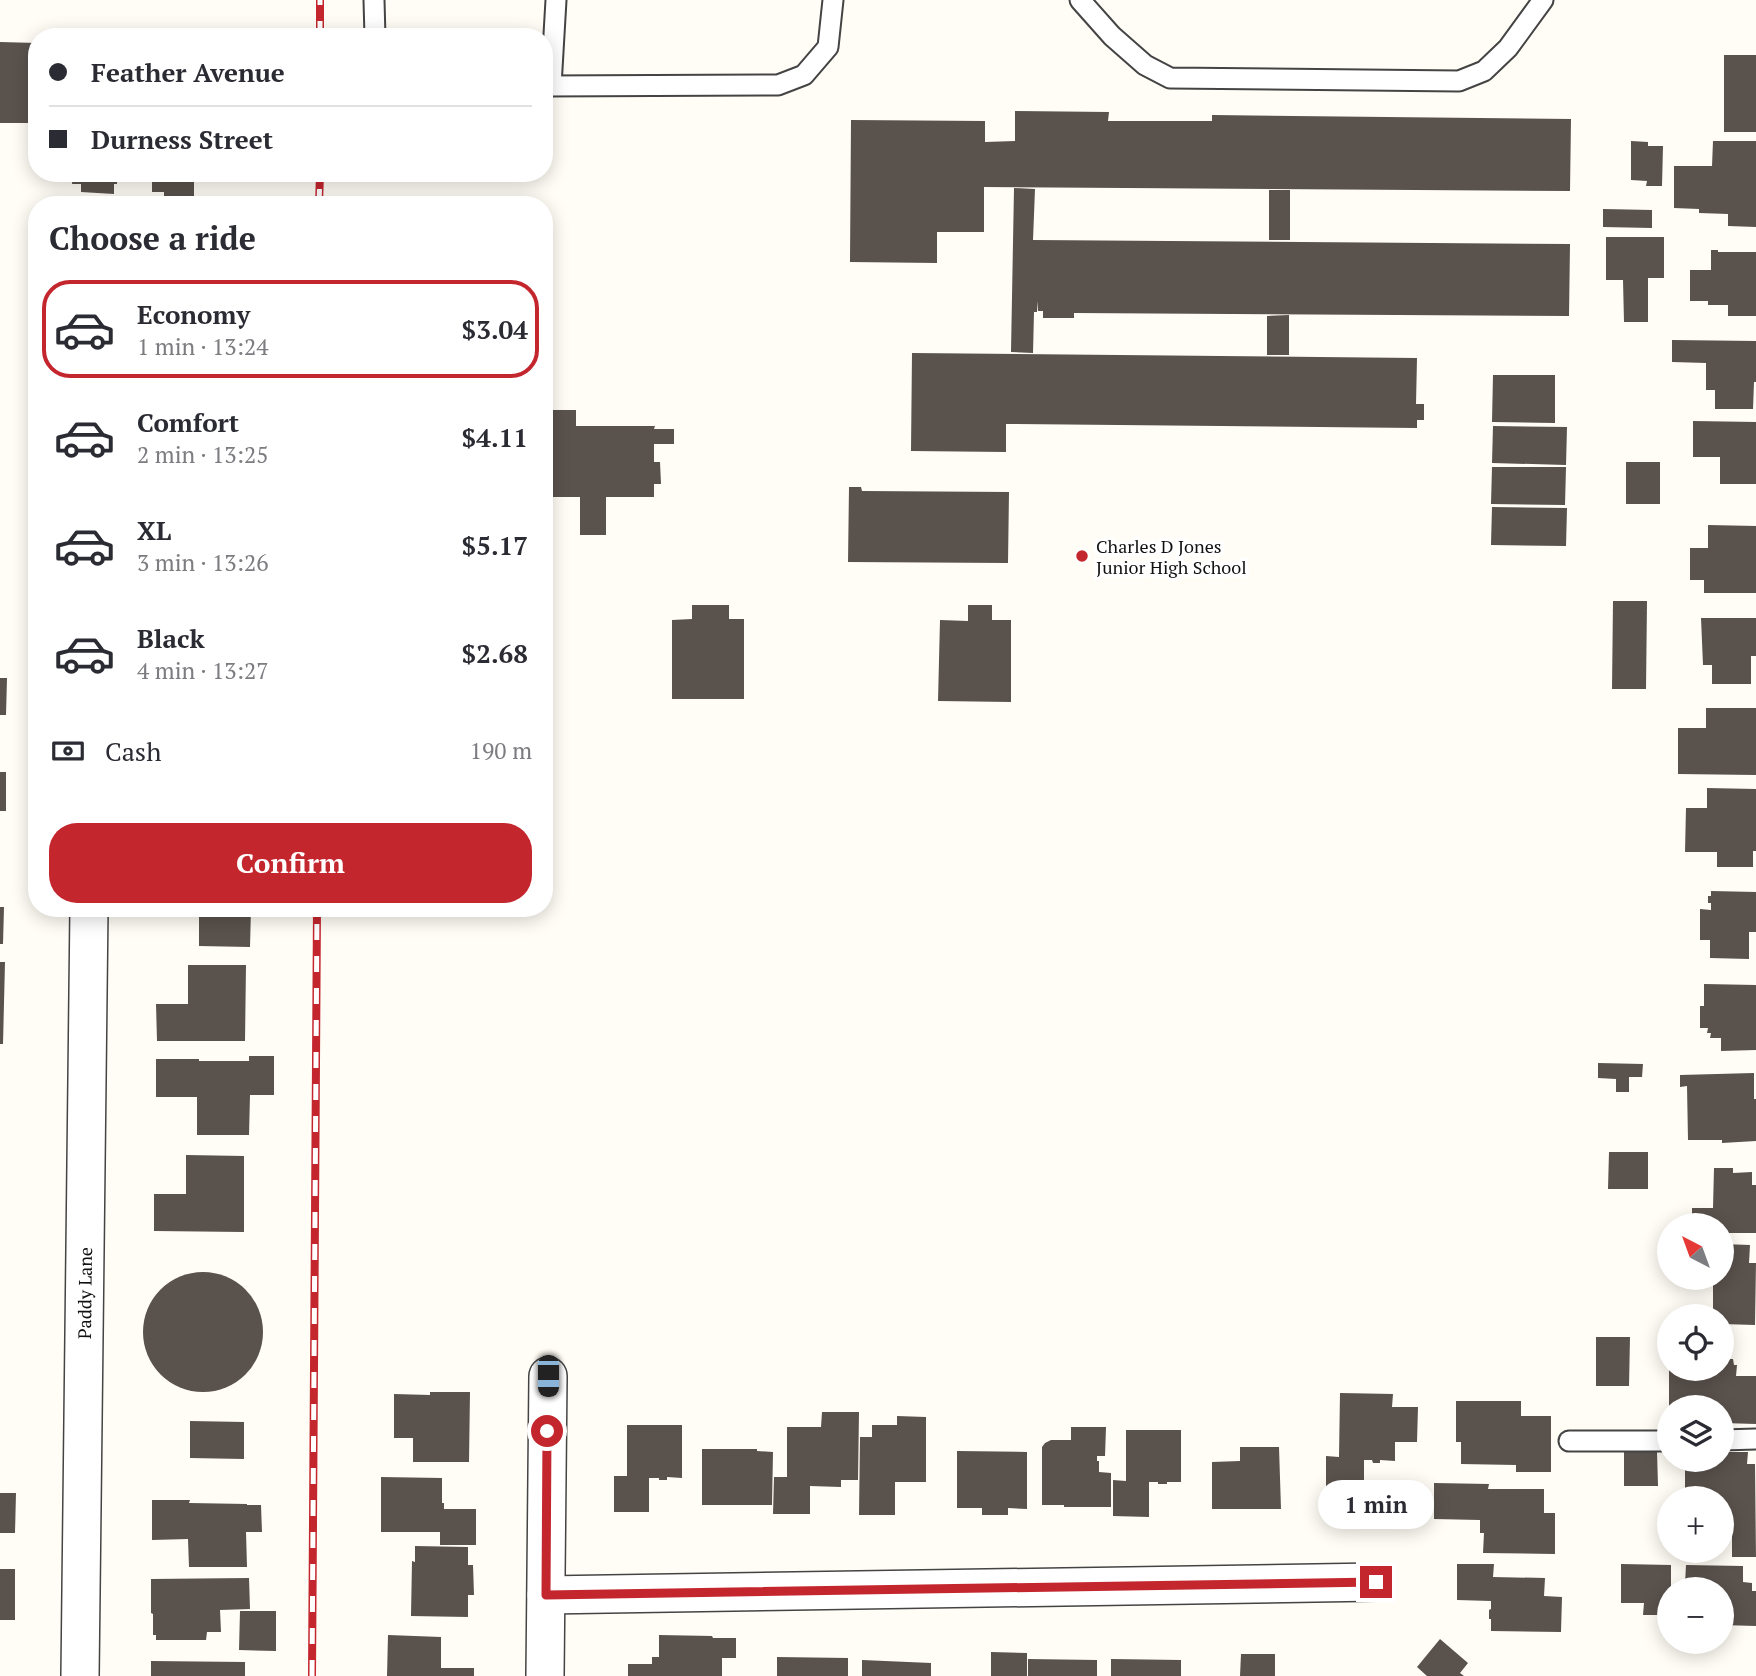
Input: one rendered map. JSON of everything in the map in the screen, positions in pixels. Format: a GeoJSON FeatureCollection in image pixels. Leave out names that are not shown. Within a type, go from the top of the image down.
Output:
{"type":"FeatureCollection","features":[{"type":"Feature","properties":{"kind":"street","name":"Paddy Lane"},"geometry":{"type":"LineString","coordinates":[[80,1676],[89,917]]}},
{"type":"Feature","properties":{"kind":"street"},"geometry":{"type":"LineString","coordinates":[[545,1676],[548,1376]]}},
{"type":"Feature","properties":{"kind":"street"},"geometry":{"type":"LineString","coordinates":[[546,1595],[1376,1582]]}},
{"type":"Feature","properties":{"kind":"lane"},"geometry":{"type":"LineString","coordinates":[[374,0],[375,28]]}},
{"type":"Feature","properties":{"kind":"lane"},"geometry":{"type":"LineString","coordinates":[[553,32],[556,0]]}},
{"type":"Feature","properties":{"kind":"lane"},"geometry":{"type":"LineString","coordinates":[[553,86],[778,85],[804,75],[828,47],[833,0]]}},
{"type":"Feature","properties":{"kind":"lane"},"geometry":{"type":"LineString","coordinates":[[1080,0],[1112,36],[1145,65],[1170,78],[1459,81],[1484,71],[1508,48],[1543,0]]}},
{"type":"Feature","properties":{"kind":"lane"},"geometry":{"type":"LineString","coordinates":[[1734,1440],[1756,1439]]}},
{"type":"Feature","properties":{"kind":"lane"},"geometry":{"type":"LineString","coordinates":[[1569,1441],[1657,1441]]}},
{"type":"Feature","properties":{"kind":"building"},"geometry":{"type":"Polygon","coordinates":[[[0,42],[28,43],[28,123],[0,123],[0,42]]]}},
{"type":"Feature","properties":{"kind":"building"},"geometry":{"type":"Polygon","coordinates":[[[1724,55],[1756,55],[1756,132],[1724,132],[1724,55]]]}},
{"type":"Feature","properties":{"kind":"building"},"geometry":{"type":"Polygon","coordinates":[[[1015,111],[1109,112],[1108,121],[1212,121],[1212,115],[1571,119],[1570,191],[984,187],[984,232],[937,232],[937,263],[850,262],[851,120],[985,121],[985,142],[1015,141],[1015,111]]]}},
{"type":"Feature","properties":{"kind":"building"},"geometry":{"type":"Polygon","coordinates":[[[1631,141],[1648,142],[1648,146],[1663,146],[1662,186],[1646,186],[1647,181],[1631,180],[1631,141]]]}},
{"type":"Feature","properties":{"kind":"building"},"geometry":{"type":"Polygon","coordinates":[[[1713,141],[1756,141],[1756,227],[1728,226],[1728,214],[1699,213],[1699,209],[1674,208],[1674,166],[1712,166],[1713,141]]]}},
{"type":"Feature","properties":{"kind":"building"},"geometry":{"type":"Polygon","coordinates":[[[117,182],[114,184],[114,194],[81,192],[81,184],[72,184],[117,182]]]}},
{"type":"Feature","properties":{"kind":"building"},"geometry":{"type":"Polygon","coordinates":[[[152,182],[194,182],[194,196],[164,196],[164,192],[152,192],[152,182]]]}},
{"type":"Feature","properties":{"kind":"building"},"geometry":{"type":"Polygon","coordinates":[[[1014,188],[1035,189],[1033,240],[1570,244],[1569,316],[1074,313],[1074,318],[1043,318],[1043,311],[1038,311],[1037,301],[1037,312],[1034,312],[1033,353],[1011,352],[1014,188]]]}},
{"type":"Feature","properties":{"kind":"building"},"geometry":{"type":"Polygon","coordinates":[[[1269,190],[1290,190],[1290,240],[1269,240],[1269,190]]]}},
{"type":"Feature","properties":{"kind":"building"},"geometry":{"type":"Polygon","coordinates":[[[1603,209],[1652,210],[1652,228],[1603,227],[1603,209]]]}},
{"type":"Feature","properties":{"kind":"building"},"geometry":{"type":"Polygon","coordinates":[[[1606,237],[1664,237],[1664,278],[1648,278],[1648,322],[1624,322],[1623,280],[1606,280],[1606,237]]]}},
{"type":"Feature","properties":{"kind":"building"},"geometry":{"type":"Polygon","coordinates":[[[1711,250],[1756,252],[1756,316],[1728,316],[1728,305],[1690,301],[1690,270],[1711,270],[1711,250]]]}},
{"type":"Feature","properties":{"kind":"building"},"geometry":{"type":"Polygon","coordinates":[[[1289,315],[1289,355],[1267,355],[1267,316],[1289,315]]]}},
{"type":"Feature","properties":{"kind":"building"},"geometry":{"type":"Polygon","coordinates":[[[1672,340],[1756,341],[1753,409],[1715,409],[1715,390],[1706,390],[1706,363],[1672,362],[1672,340]]]}},
{"type":"Feature","properties":{"kind":"building"},"geometry":{"type":"Polygon","coordinates":[[[912,353],[1417,358],[1416,404],[1424,404],[1424,420],[1417,420],[1417,428],[1006,424],[1006,452],[911,451],[912,353]]]}},
{"type":"Feature","properties":{"kind":"building"},"geometry":{"type":"Polygon","coordinates":[[[1493,375],[1555,375],[1555,423],[1492,422],[1493,375]]]}},
{"type":"Feature","properties":{"kind":"building"},"geometry":{"type":"Polygon","coordinates":[[[553,410],[576,410],[576,426],[655,426],[654,429],[674,429],[674,444],[654,444],[654,462],[660,462],[661,484],[654,484],[654,497],[606,497],[606,535],[580,535],[580,497],[553,497],[553,410]]]}},
{"type":"Feature","properties":{"kind":"building"},"geometry":{"type":"Polygon","coordinates":[[[1693,421],[1756,422],[1756,484],[1720,484],[1720,457],[1693,457],[1693,421]]]}},
{"type":"Feature","properties":{"kind":"building"},"geometry":{"type":"Polygon","coordinates":[[[1493,426],[1567,427],[1566,465],[1492,463],[1493,426]]]}},
{"type":"Feature","properties":{"kind":"building"},"geometry":{"type":"Polygon","coordinates":[[[1626,462],[1660,462],[1660,504],[1626,504],[1626,462]]]}},
{"type":"Feature","properties":{"kind":"building"},"geometry":{"type":"Polygon","coordinates":[[[1492,467],[1566,467],[1565,505],[1491,504],[1492,467]]]}},
{"type":"Feature","properties":{"kind":"building"},"geometry":{"type":"Polygon","coordinates":[[[849,487],[861,487],[862,491],[1009,492],[1008,563],[848,562],[849,487]]]}},
{"type":"Feature","properties":{"kind":"building"},"geometry":{"type":"Polygon","coordinates":[[[1492,507],[1567,508],[1566,546],[1491,545],[1492,507]]]}},
{"type":"Feature","properties":{"kind":"building"},"geometry":{"type":"Polygon","coordinates":[[[1708,525],[1756,526],[1756,593],[1704,593],[1704,580],[1690,580],[1690,548],[1708,548],[1708,525]]]}},
{"type":"Feature","properties":{"kind":"building"},"geometry":{"type":"Polygon","coordinates":[[[1613,601],[1647,601],[1646,689],[1612,689],[1613,601]]]}},
{"type":"Feature","properties":{"kind":"building"},"geometry":{"type":"Polygon","coordinates":[[[692,605],[729,605],[729,619],[744,619],[744,699],[672,699],[672,620],[692,619],[692,605]]]}},
{"type":"Feature","properties":{"kind":"building"},"geometry":{"type":"Polygon","coordinates":[[[968,605],[992,605],[992,620],[1011,620],[1011,702],[938,701],[940,620],[968,621],[968,605]]]}},
{"type":"Feature","properties":{"kind":"building"},"geometry":{"type":"Polygon","coordinates":[[[1701,618],[1756,618],[1756,656],[1751,656],[1751,684],[1712,684],[1712,665],[1703,665],[1701,618]]]}},
{"type":"Feature","properties":{"kind":"building"},"geometry":{"type":"Polygon","coordinates":[[[0,678],[7,678],[6,715],[0,715],[0,678]]]}},
{"type":"Feature","properties":{"kind":"building"},"geometry":{"type":"Polygon","coordinates":[[[1706,708],[1756,708],[1756,775],[1678,774],[1678,728],[1706,728],[1706,708]]]}},
{"type":"Feature","properties":{"kind":"building"},"geometry":{"type":"Polygon","coordinates":[[[0,772],[6,772],[6,811],[0,811],[0,772]]]}},
{"type":"Feature","properties":{"kind":"building"},"geometry":{"type":"Polygon","coordinates":[[[1707,788],[1756,789],[1756,851],[1753,851],[1753,867],[1717,867],[1717,852],[1685,852],[1686,808],[1707,808],[1707,788]]]}},
{"type":"Feature","properties":{"kind":"building"},"geometry":{"type":"Polygon","coordinates":[[[1711,891],[1756,892],[1756,932],[1749,932],[1749,959],[1710,958],[1710,940],[1700,940],[1700,909],[1711,910],[1708,896],[1711,896],[1711,891]]]}},
{"type":"Feature","properties":{"kind":"building"},"geometry":{"type":"Polygon","coordinates":[[[0,907],[4,907],[3,944],[0,944],[0,907]]]}},
{"type":"Feature","properties":{"kind":"building"},"geometry":{"type":"Polygon","coordinates":[[[199,917],[251,917],[250,947],[199,946],[199,917]]]}},
{"type":"Feature","properties":{"kind":"building"},"geometry":{"type":"Polygon","coordinates":[[[0,962],[5,962],[3,1044],[0,1044],[0,962]]]}},
{"type":"Feature","properties":{"kind":"building"},"geometry":{"type":"Polygon","coordinates":[[[188,965],[246,965],[245,1041],[157,1041],[156,1004],[188,1004],[188,965]]]}},
{"type":"Feature","properties":{"kind":"building"},"geometry":{"type":"Polygon","coordinates":[[[1704,984],[1756,985],[1756,1050],[1721,1051],[1721,1038],[1710,1038],[1708,1028],[1700,1028],[1704,984]]]}},
{"type":"Feature","properties":{"kind":"building"},"geometry":{"type":"Polygon","coordinates":[[[249,1056],[274,1056],[274,1095],[250,1095],[249,1135],[197,1135],[197,1097],[156,1097],[156,1059],[249,1061],[249,1056]]]}},
{"type":"Feature","properties":{"kind":"building"},"geometry":{"type":"Polygon","coordinates":[[[1598,1063],[1643,1064],[1642,1077],[1629,1077],[1629,1092],[1616,1092],[1616,1079],[1598,1078],[1598,1063]]]}},
{"type":"Feature","properties":{"kind":"building"},"geometry":{"type":"Polygon","coordinates":[[[1754,1073],[1756,1141],[1722,1143],[1722,1140],[1688,1140],[1687,1086],[1680,1087],[1680,1075],[1754,1073]]]}},
{"type":"Feature","properties":{"kind":"building"},"geometry":{"type":"Polygon","coordinates":[[[1609,1152],[1648,1152],[1648,1189],[1608,1189],[1609,1152]]]}},
{"type":"Feature","properties":{"kind":"building"},"geometry":{"type":"Polygon","coordinates":[[[186,1155],[244,1156],[244,1232],[154,1231],[154,1194],[186,1194],[186,1155]]]}},
{"type":"Feature","properties":{"kind":"building"},"geometry":{"type":"Polygon","coordinates":[[[1714,1168],[1733,1168],[1733,1173],[1752,1172],[1752,1185],[1756,1185],[1756,1233],[1734,1233],[1734,1213],[1692,1213],[1692,1208],[1713,1208],[1714,1168]]]}},
{"type":"Feature","properties":{"kind":"building"},"geometry":{"type":"Polygon","coordinates":[[[1734,1244],[1750,1245],[1749,1263],[1756,1263],[1755,1325],[1734,1324],[1734,1304],[1713,1304],[1713,1290],[1734,1290],[1734,1244]]]}},
{"type":"Feature","properties":{"kind":"building"},"geometry":{"type":"Polygon","coordinates":[[[203,1272],[226,1277],[245,1290],[258,1309],[263,1332],[258,1355],[245,1374],[226,1387],[203,1392],[180,1387],[161,1374],[148,1355],[143,1332],[148,1309],[161,1290],[180,1277],[203,1272]]]}},
{"type":"Feature","properties":{"kind":"building"},"geometry":{"type":"Polygon","coordinates":[[[1596,1337],[1630,1337],[1629,1386],[1596,1386],[1596,1337]]]}},
{"type":"Feature","properties":{"kind":"building"},"geometry":{"type":"Polygon","coordinates":[[[1734,1365],[1737,1365],[1736,1376],[1756,1376],[1756,1424],[1734,1423],[1734,1395],[1669,1395],[1669,1381],[1734,1381],[1734,1365]]]}},
{"type":"Feature","properties":{"kind":"building"},"geometry":{"type":"Polygon","coordinates":[[[430,1392],[470,1392],[469,1462],[413,1462],[413,1438],[394,1438],[394,1394],[430,1395],[430,1392]]]}},
{"type":"Feature","properties":{"kind":"building"},"geometry":{"type":"Polygon","coordinates":[[[1340,1393],[1393,1394],[1392,1407],[1418,1407],[1417,1442],[1395,1442],[1395,1461],[1380,1460],[1380,1463],[1373,1463],[1372,1460],[1364,1460],[1364,1495],[1326,1494],[1326,1456],[1339,1457],[1340,1393]]]}},
{"type":"Feature","properties":{"kind":"building"},"geometry":{"type":"Polygon","coordinates":[[[1456,1401],[1521,1401],[1521,1416],[1551,1416],[1551,1472],[1516,1472],[1516,1465],[1461,1464],[1461,1442],[1456,1442],[1456,1401]]]}},
{"type":"Feature","properties":{"kind":"building"},"geometry":{"type":"Polygon","coordinates":[[[822,1412],[859,1412],[858,1480],[841,1480],[841,1487],[810,1486],[810,1514],[773,1514],[774,1477],[787,1477],[787,1427],[821,1427],[822,1412]]]}},
{"type":"Feature","properties":{"kind":"building"},"geometry":{"type":"Polygon","coordinates":[[[897,1416],[926,1417],[926,1482],[895,1482],[895,1515],[859,1515],[860,1437],[872,1437],[872,1425],[897,1425],[897,1416]]]}},
{"type":"Feature","properties":{"kind":"building"},"geometry":{"type":"Polygon","coordinates":[[[190,1421],[244,1422],[244,1459],[190,1458],[190,1421]]]}},
{"type":"Feature","properties":{"kind":"building"},"geometry":{"type":"Polygon","coordinates":[[[627,1425],[682,1425],[682,1478],[649,1478],[649,1512],[614,1512],[614,1476],[627,1476],[627,1425]]]}},
{"type":"Feature","properties":{"kind":"building"},"geometry":{"type":"Polygon","coordinates":[[[1071,1427],[1106,1427],[1105,1456],[1097,1456],[1097,1461],[1099,1472],[1111,1473],[1111,1507],[1042,1505],[1042,1447],[1051,1440],[1071,1440],[1071,1427]]]}},
{"type":"Feature","properties":{"kind":"building"},"geometry":{"type":"Polygon","coordinates":[[[1126,1430],[1181,1430],[1181,1482],[1149,1482],[1149,1517],[1113,1516],[1113,1480],[1126,1481],[1126,1430]]]}},
{"type":"Feature","properties":{"kind":"building"},"geometry":{"type":"Polygon","coordinates":[[[1240,1447],[1279,1447],[1281,1509],[1212,1509],[1212,1462],[1240,1461],[1240,1447]]]}},
{"type":"Feature","properties":{"kind":"building"},"geometry":{"type":"Polygon","coordinates":[[[702,1449],[757,1449],[773,1452],[772,1505],[702,1505],[702,1449]]]}},
{"type":"Feature","properties":{"kind":"building"},"geometry":{"type":"Polygon","coordinates":[[[957,1451],[1027,1452],[1027,1509],[1008,1508],[1008,1515],[982,1515],[982,1508],[957,1508],[957,1451]]]}},
{"type":"Feature","properties":{"kind":"building"},"geometry":{"type":"Polygon","coordinates":[[[1624,1451],[1657,1451],[1658,1486],[1624,1486],[1624,1451]]]}},
{"type":"Feature","properties":{"kind":"building"},"geometry":{"type":"Polygon","coordinates":[[[1734,1452],[1748,1452],[1747,1464],[1755,1464],[1756,1557],[1734,1557],[1734,1486],[1685,1486],[1685,1472],[1734,1472],[1734,1452]]]}},
{"type":"Feature","properties":{"kind":"building"},"geometry":{"type":"Polygon","coordinates":[[[381,1477],[442,1478],[444,1509],[476,1509],[476,1545],[440,1545],[440,1532],[381,1532],[381,1477]]]}},
{"type":"Feature","properties":{"kind":"building"},"geometry":{"type":"Polygon","coordinates":[[[1434,1483],[1489,1484],[1488,1489],[1544,1489],[1544,1513],[1555,1513],[1555,1554],[1483,1553],[1484,1533],[1480,1533],[1480,1520],[1434,1519],[1434,1483]]]}},
{"type":"Feature","properties":{"kind":"building"},"geometry":{"type":"Polygon","coordinates":[[[0,1493],[16,1493],[15,1533],[0,1533],[0,1493]]]}},
{"type":"Feature","properties":{"kind":"building"},"geometry":{"type":"Polygon","coordinates":[[[152,1500],[261,1505],[262,1532],[246,1532],[247,1567],[189,1567],[188,1539],[152,1540],[152,1500]]]}},
{"type":"Feature","properties":{"kind":"building"},"geometry":{"type":"Polygon","coordinates":[[[415,1546],[468,1547],[468,1565],[473,1565],[474,1595],[468,1595],[468,1617],[411,1616],[412,1561],[415,1562],[415,1546]]]}},
{"type":"Feature","properties":{"kind":"building"},"geometry":{"type":"Polygon","coordinates":[[[1457,1564],[1494,1564],[1493,1577],[1545,1578],[1544,1596],[1562,1597],[1561,1632],[1491,1631],[1491,1601],[1457,1600],[1457,1564]]]}},
{"type":"Feature","properties":{"kind":"building"},"geometry":{"type":"Polygon","coordinates":[[[1621,1564],[1671,1565],[1671,1577],[1657,1577],[1657,1615],[1643,1615],[1644,1603],[1621,1603],[1621,1564]]]}},
{"type":"Feature","properties":{"kind":"building"},"geometry":{"type":"Polygon","coordinates":[[[1686,1565],[1743,1566],[1743,1582],[1752,1583],[1752,1591],[1756,1591],[1756,1626],[1734,1625],[1734,1577],[1685,1577],[1686,1565]]]}},
{"type":"Feature","properties":{"kind":"building"},"geometry":{"type":"Polygon","coordinates":[[[0,1569],[15,1569],[15,1620],[0,1620],[0,1569]]]}},
{"type":"Feature","properties":{"kind":"building"},"geometry":{"type":"Polygon","coordinates":[[[249,1578],[250,1609],[220,1610],[221,1632],[207,1632],[206,1640],[156,1640],[151,1613],[151,1579],[249,1578]]]}},
{"type":"Feature","properties":{"kind":"building"},"geometry":{"type":"Polygon","coordinates":[[[240,1611],[276,1611],[276,1651],[239,1650],[240,1611]]]}},
{"type":"Feature","properties":{"kind":"building"},"geometry":{"type":"Polygon","coordinates":[[[388,1635],[441,1637],[441,1668],[474,1668],[474,1676],[387,1676],[388,1635]]]}},
{"type":"Feature","properties":{"kind":"building"},"geometry":{"type":"Polygon","coordinates":[[[659,1635],[736,1638],[736,1658],[722,1658],[722,1676],[628,1676],[628,1664],[652,1664],[652,1657],[659,1657],[659,1635]]]}},
{"type":"Feature","properties":{"kind":"building"},"geometry":{"type":"Polygon","coordinates":[[[1440,1639],[1468,1663],[1460,1673],[1464,1676],[1427,1676],[1417,1667],[1440,1639]]]}},
{"type":"Feature","properties":{"kind":"building"},"geometry":{"type":"Polygon","coordinates":[[[991,1652],[1027,1653],[1027,1676],[991,1676],[991,1652]]]}},
{"type":"Feature","properties":{"kind":"building"},"geometry":{"type":"Polygon","coordinates":[[[1241,1654],[1275,1654],[1275,1676],[1240,1676],[1241,1654]]]}},
{"type":"Feature","properties":{"kind":"building"},"geometry":{"type":"Polygon","coordinates":[[[777,1657],[848,1658],[848,1676],[777,1676],[777,1657]]]}},
{"type":"Feature","properties":{"kind":"building"},"geometry":{"type":"Polygon","coordinates":[[[1028,1659],[1097,1660],[1097,1676],[1028,1676],[1028,1659]]]}},
{"type":"Feature","properties":{"kind":"building"},"geometry":{"type":"Polygon","coordinates":[[[1111,1659],[1181,1660],[1181,1676],[1111,1676],[1111,1659]]]}},
{"type":"Feature","properties":{"kind":"building"},"geometry":{"type":"Polygon","coordinates":[[[862,1660],[931,1663],[931,1676],[862,1676],[862,1660]]]}},
{"type":"Feature","properties":{"kind":"building"},"geometry":{"type":"Polygon","coordinates":[[[151,1661],[245,1662],[245,1676],[151,1676],[151,1661]]]}},
{"type":"Feature","properties":{"kind":"railway"},"geometry":{"type":"LineString","coordinates":[[320,0],[320,28]]}},
{"type":"Feature","properties":{"kind":"railway"},"geometry":{"type":"LineString","coordinates":[[319,196],[320,182]]}},
{"type":"Feature","properties":{"kind":"railway"},"geometry":{"type":"LineString","coordinates":[[312,1676],[317,917]]}},
{"type":"Feature","properties":{"kind":"place","name":"Charles D Jones Junior High School"},"geometry":{"type":"Point","coordinates":[1082,556]}},
{"type":"Feature","properties":{"kind":"route"},"geometry":{"type":"LineString","coordinates":[[547,1431],[546,1595],[1376,1582]]}}]}
